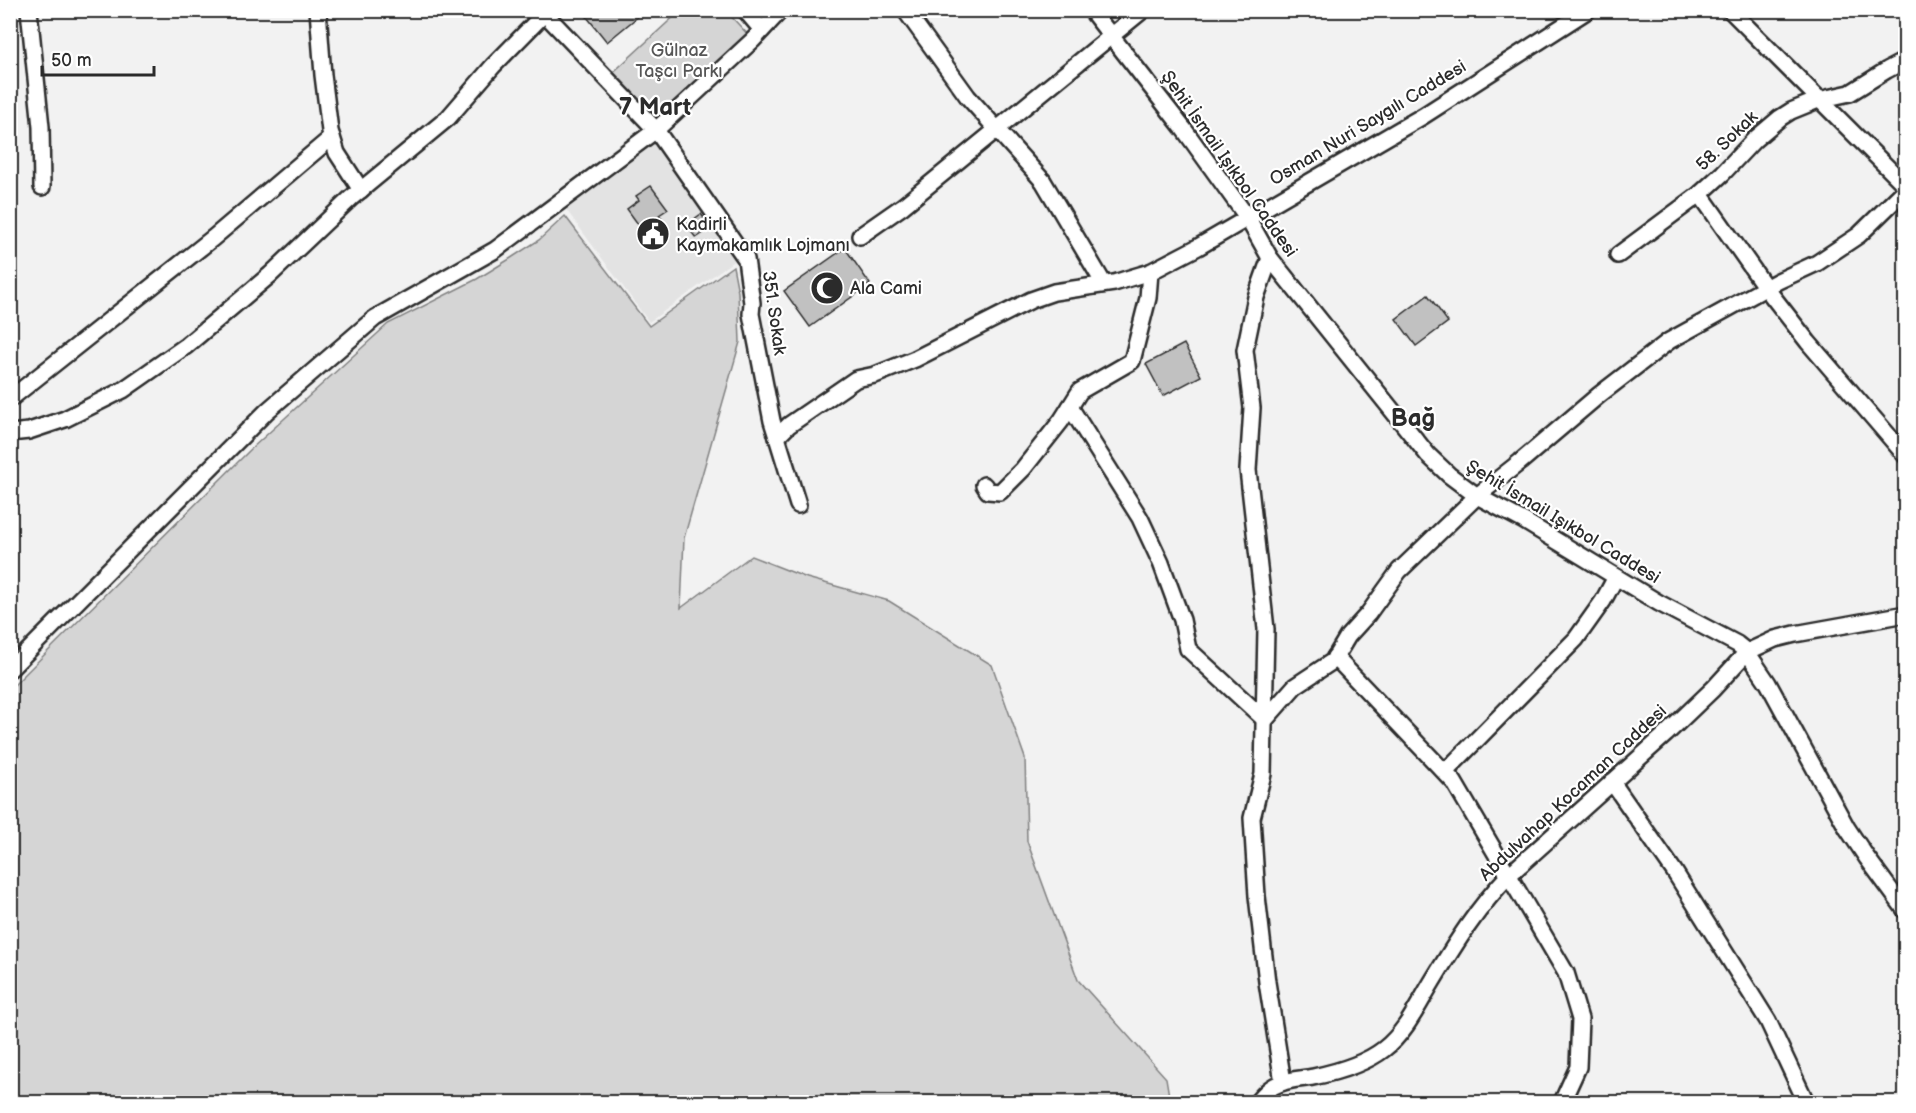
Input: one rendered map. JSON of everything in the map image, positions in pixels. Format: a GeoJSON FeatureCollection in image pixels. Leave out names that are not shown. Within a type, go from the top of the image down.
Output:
{"type":"FeatureCollection","features":[{"type":"Feature","properties":{"kind":"street"},"geometry":{"type":"LineString","coordinates":[[29,10],[41,128],[42,187]]}},
{"type":"Feature","properties":{"kind":"street"},"geometry":{"type":"LineString","coordinates":[[318,10],[323,75],[332,137],[337,153],[361,190]]}},
{"type":"Feature","properties":{"kind":"street"},"geometry":{"type":"LineString","coordinates":[[745,10],[762,30]]}},
{"type":"Feature","properties":{"kind":"street"},"geometry":{"type":"LineString","coordinates":[[10,669],[267,411],[375,318],[495,250],[656,130],[781,10]]}},
{"type":"Feature","properties":{"kind":"street"},"geometry":{"type":"LineString","coordinates":[[905,10],[968,98],[1043,181],[1104,284]]}},
{"type":"Feature","properties":{"kind":"street","name":"Şehit İsmail Işıkbol Caddesi"},"geometry":{"type":"LineString","coordinates":[[1091,10],[1183,128],[1247,217],[1270,258],[1428,455],[1449,475],[1477,496],[1524,520],[1659,603],[1737,644],[1747,652],[1768,683],[1847,828],[1904,906]]}},
{"type":"Feature","properties":{"kind":"street"},"geometry":{"type":"LineString","coordinates":[[860,236],[903,206],[1143,10]]}},
{"type":"Feature","properties":{"kind":"street","name":"Osman Nuri Saygılı Caddesi"},"geometry":{"type":"LineString","coordinates":[[777,437],[789,425],[856,379],[875,375],[915,359],[1031,300],[1054,292],[1114,283],[1150,272],[1423,116],[1588,10]]}},
{"type":"Feature","properties":{"kind":"street"},"geometry":{"type":"LineString","coordinates":[[1265,720],[1295,686],[1333,661],[1348,636],[1368,614],[1399,571],[1477,496],[1599,395],[1669,342],[1766,288],[1817,263],[1859,235],[1905,187],[1730,10]]}},
{"type":"Feature","properties":{"kind":"street"},"geometry":{"type":"LineString","coordinates":[[10,433],[29,431],[65,419],[123,390],[194,339],[270,275],[361,190],[448,118],[493,66],[546,12]]}},
{"type":"Feature","properties":{"kind":"street","name":"351. Sokak"},"geometry":{"type":"LineString","coordinates":[[546,12],[656,130],[746,259],[752,303],[751,314],[772,421],[798,505]]}},
{"type":"Feature","properties":{"kind":"street","name":"58. Sokak"},"geometry":{"type":"LineString","coordinates":[[1618,255],[1700,194],[1754,140],[1780,118],[1818,100],[1850,93],[1905,60]]}},
{"type":"Feature","properties":{"kind":"street"},"geometry":{"type":"LineString","coordinates":[[10,399],[213,237],[332,137]]}},
{"type":"Feature","properties":{"kind":"street"},"geometry":{"type":"LineString","coordinates":[[1700,194],[1766,288],[1905,456]]}},
{"type":"Feature","properties":{"kind":"street"},"geometry":{"type":"LineString","coordinates":[[1270,258],[1256,297],[1245,350],[1252,408],[1248,470],[1266,629],[1263,774],[1252,818],[1257,896],[1266,972],[1284,1082]]}},
{"type":"Feature","properties":{"kind":"street"},"geometry":{"type":"LineString","coordinates":[[984,485],[988,491],[1000,492],[1023,469],[1061,422],[1080,392],[1132,361],[1148,298],[1150,272]]}},
{"type":"Feature","properties":{"kind":"street"},"geometry":{"type":"LineString","coordinates":[[1070,407],[1140,518],[1182,620],[1188,650],[1265,720]]}},
{"type":"Feature","properties":{"kind":"street"},"geometry":{"type":"LineString","coordinates":[[1445,772],[1576,639],[1616,577]]}},
{"type":"Feature","properties":{"kind":"street","name":"Abdulvahap Kocaman Caddesi"},"geometry":{"type":"LineString","coordinates":[[1257,1102],[1271,1088],[1284,1082],[1341,1070],[1384,1049],[1394,1040],[1478,911],[1509,875],[1689,713],[1747,652],[1775,639],[1905,614]]}},
{"type":"Feature","properties":{"kind":"street"},"geometry":{"type":"LineString","coordinates":[[1335,657],[1454,782],[1566,973],[1580,1019],[1578,1067],[1562,1102]]}},
{"type":"Feature","properties":{"kind":"street"},"geometry":{"type":"LineString","coordinates":[[1612,782],[1674,871],[1768,1022],[1806,1102]]}},
{"type":"Feature","properties":{"kind":"shaded area","name":"Kadirli Kaymakamlık Lojmanı"},"geometry":{"type":"Polygon","coordinates":[[[654,142],[739,257],[649,322],[565,208],[654,142]]]}},
{"type":"Feature","properties":{"kind":"green space","name":"Gülnaz Taşcı Parkı"},"geometry":{"type":"Polygon","coordinates":[[[680,11],[726,11],[753,40],[656,130],[607,78],[680,11]]]}},
{"type":"Feature","properties":{"kind":"green space"},"geometry":{"type":"Polygon","coordinates":[[[565,216],[649,326],[733,266],[738,292],[740,342],[684,538],[681,608],[751,556],[807,578],[889,601],[992,665],[1025,758],[1027,841],[1078,980],[1166,1078],[1170,1102],[11,1102],[11,688],[251,449],[388,324],[477,279],[539,240],[565,216]]]}},
{"type":"Feature","properties":{"kind":"building"},"geometry":{"type":"Polygon","coordinates":[[[594,10],[646,10],[607,42],[587,17],[594,10]]]}},
{"type":"Feature","properties":{"kind":"building","name":"Kadirli Kaymakamlık Lojmanı"},"geometry":{"type":"Polygon","coordinates":[[[651,186],[668,209],[659,215],[662,218],[643,231],[627,209],[639,200],[636,196],[651,186]]]}},
{"type":"Feature","properties":{"kind":"building"},"geometry":{"type":"Polygon","coordinates":[[[701,214],[711,228],[696,238],[686,225],[701,214]]]}},
{"type":"Feature","properties":{"kind":"building","name":"Ala Cami"},"geometry":{"type":"Polygon","coordinates":[[[845,248],[870,284],[810,327],[784,291],[845,248]]]}},
{"type":"Feature","properties":{"kind":"building"},"geometry":{"type":"Polygon","coordinates":[[[1428,295],[1448,322],[1416,346],[1396,319],[1428,295]]]}},
{"type":"Feature","properties":{"kind":"building"},"geometry":{"type":"Polygon","coordinates":[[[1184,344],[1201,376],[1163,396],[1146,364],[1184,344]]]}},
{"type":"Feature","properties":{"kind":"place","name":"Kadirli Kaymakamlık Lojmanı"},"geometry":{"type":"Point","coordinates":[653,234]}},
{"type":"Feature","properties":{"kind":"place","name":"Ala Cami"},"geometry":{"type":"Point","coordinates":[827,288]}},
{"type":"Feature","properties":{"kind":"district","name":"7 Mart"},"geometry":{"type":"Point","coordinates":[655,107]}},
{"type":"Feature","properties":{"kind":"district","name":"Bağ"},"geometry":{"type":"Point","coordinates":[1413,418]}}]}
